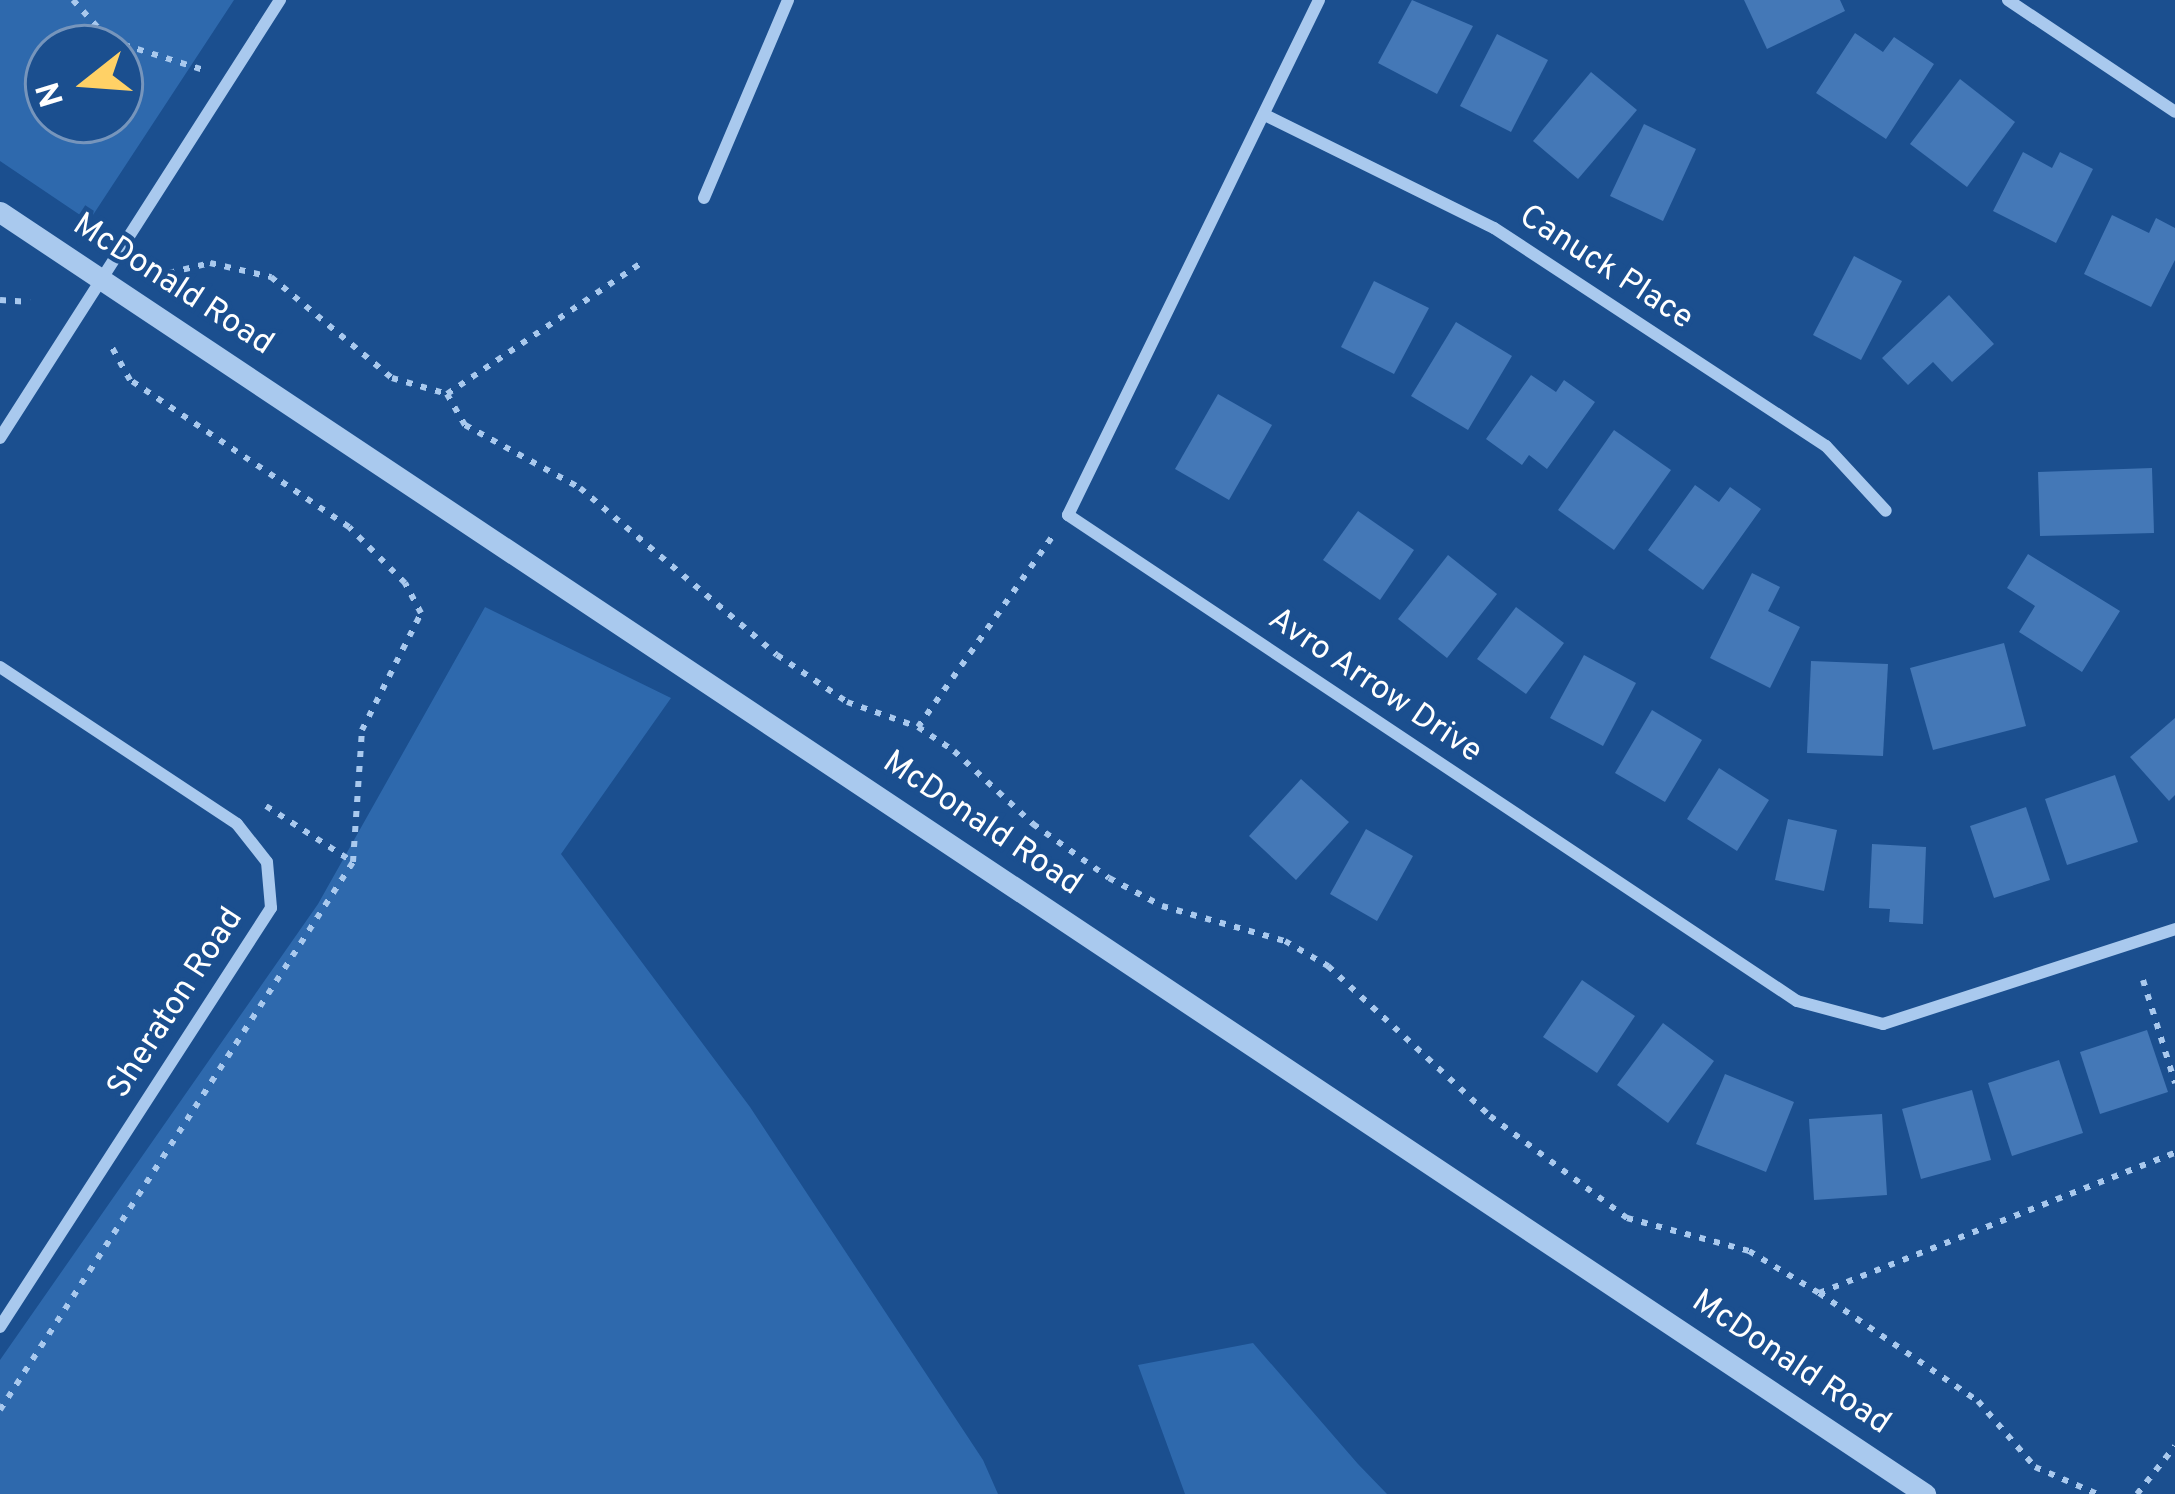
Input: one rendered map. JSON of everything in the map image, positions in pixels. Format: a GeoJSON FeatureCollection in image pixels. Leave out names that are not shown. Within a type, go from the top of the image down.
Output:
{"type":"FeatureCollection","features":[{"type":"Feature","properties":{"kind":"street"},"geometry":{"type":"LineString","coordinates":[[0,438],[280,0]]}},
{"type":"Feature","properties":{"kind":"street"},"geometry":{"type":"LineString","coordinates":[[704,198],[788,0]]}},
{"type":"Feature","properties":{"kind":"street"},"geometry":{"type":"LineString","coordinates":[[1068,514],[1318,0]]}},
{"type":"Feature","properties":{"kind":"street"},"geometry":{"type":"LineString","coordinates":[[2008,0],[2175,112]]}},
{"type":"Feature","properties":{"kind":"street","name":"Canuck Place"},"geometry":{"type":"LineString","coordinates":[[1265,115],[1494,228],[1826,446],[1886,511]]}},
{"type":"Feature","properties":{"kind":"street","name":"McDonald Road"},"geometry":{"type":"LineString","coordinates":[[0,212],[1924,1494]]}},
{"type":"Feature","properties":{"kind":"street","name":"Avro Arrow Drive"},"geometry":{"type":"LineString","coordinates":[[1068,514],[1797,1001],[1883,1024],[2175,929]]}},
{"type":"Feature","properties":{"kind":"street","name":"Sheraton Road"},"geometry":{"type":"LineString","coordinates":[[0,667],[237,824],[267,862],[271,908],[5,1308],[0,1327]]}},
{"type":"Feature","properties":{"kind":"path"},"geometry":{"type":"LineString","coordinates":[[73,0],[110,40],[207,71]]}},
{"type":"Feature","properties":{"kind":"path"},"geometry":{"type":"LineString","coordinates":[[447,394],[643,262]]}},
{"type":"Feature","properties":{"kind":"path"},"geometry":{"type":"LineString","coordinates":[[169,273],[210,263],[271,277],[392,378],[447,394],[465,425],[580,488],[777,655],[847,702],[918,727],[1109,878],[1162,906],[1285,941],[1328,966],[1490,1116],[1627,1218],[1749,1251],[1978,1401],[2035,1467],[2097,1494]]}},
{"type":"Feature","properties":{"kind":"path"},"geometry":{"type":"LineString","coordinates":[[0,300],[30,302]]}},
{"type":"Feature","properties":{"kind":"path"},"geometry":{"type":"LineString","coordinates":[[918,727],[1068,514]]}},
{"type":"Feature","properties":{"kind":"path"},"geometry":{"type":"LineString","coordinates":[[266,806],[353,862]]}},
{"type":"Feature","properties":{"kind":"path"},"geometry":{"type":"LineString","coordinates":[[2144,980],[2175,1083]]}},
{"type":"Feature","properties":{"kind":"path"},"geometry":{"type":"LineString","coordinates":[[1819,1293],[2175,1153]]}},
{"type":"Feature","properties":{"kind":"path"},"geometry":{"type":"LineString","coordinates":[[2138,1494],[2175,1446]]}},
{"type":"Feature","properties":{"kind":"shaded area"},"geometry":{"type":"Polygon","coordinates":[[[0,0],[234,0],[144,137],[144,24],[24,24],[24,144],[140,144],[89,221],[0,161],[0,0]]]}},
{"type":"Feature","properties":{"kind":"shaded area"},"geometry":{"type":"Polygon","coordinates":[[[485,607],[671,698],[561,854],[750,1107],[983,1460],[998,1494],[0,1494],[0,1360],[318,904],[485,607]]]}},
{"type":"Feature","properties":{"kind":"shaded area"},"geometry":{"type":"Polygon","coordinates":[[[1253,1343],[1387,1494],[1185,1494],[1138,1365],[1253,1343]]]}},
{"type":"Feature","properties":{"kind":"building"},"geometry":{"type":"Polygon","coordinates":[[[1412,0],[1473,26],[1437,94],[1378,63],[1412,0]]]}},
{"type":"Feature","properties":{"kind":"building"},"geometry":{"type":"Polygon","coordinates":[[[1744,0],[1840,0],[1845,11],[1767,49],[1744,0]]]}},
{"type":"Feature","properties":{"kind":"building"},"geometry":{"type":"Polygon","coordinates":[[[1855,33],[1883,52],[1894,37],[1934,64],[1886,139],[1816,93],[1855,33]]]}},
{"type":"Feature","properties":{"kind":"building"},"geometry":{"type":"Polygon","coordinates":[[[1497,34],[1548,60],[1511,132],[1460,106],[1497,34]]]}},
{"type":"Feature","properties":{"kind":"building"},"geometry":{"type":"Polygon","coordinates":[[[1591,72],[1637,110],[1578,179],[1533,141],[1591,72]]]}},
{"type":"Feature","properties":{"kind":"building"},"geometry":{"type":"Polygon","coordinates":[[[1960,79],[2015,122],[1967,187],[1910,144],[1960,79]]]}},
{"type":"Feature","properties":{"kind":"building"},"geometry":{"type":"Polygon","coordinates":[[[1644,124],[1696,149],[1663,221],[1610,196],[1644,124]]]}},
{"type":"Feature","properties":{"kind":"building"},"geometry":{"type":"Polygon","coordinates":[[[2023,152],[2052,168],[2060,152],[2093,169],[2056,243],[1993,211],[2023,152]]]}},
{"type":"Feature","properties":{"kind":"building"},"geometry":{"type":"Polygon","coordinates":[[[2112,215],[2149,233],[2156,218],[2175,228],[2175,260],[2151,307],[2084,274],[2112,215]]]}},
{"type":"Feature","properties":{"kind":"building"},"geometry":{"type":"Polygon","coordinates":[[[1854,256],[1902,281],[1861,360],[1813,335],[1854,256]]]}},
{"type":"Feature","properties":{"kind":"building"},"geometry":{"type":"Polygon","coordinates":[[[1374,281],[1429,308],[1394,374],[1341,347],[1374,281]]]}},
{"type":"Feature","properties":{"kind":"building"},"geometry":{"type":"Polygon","coordinates":[[[1949,295],[1994,344],[1952,382],[1933,362],[1908,385],[1882,358],[1949,295]]]}},
{"type":"Feature","properties":{"kind":"building"},"geometry":{"type":"Polygon","coordinates":[[[1456,322],[1512,356],[1468,430],[1411,396],[1456,322]]]}},
{"type":"Feature","properties":{"kind":"building"},"geometry":{"type":"Polygon","coordinates":[[[1531,375],[1556,392],[1564,380],[1595,402],[1547,469],[1529,455],[1522,465],[1486,439],[1531,375]]]}},
{"type":"Feature","properties":{"kind":"building"},"geometry":{"type":"Polygon","coordinates":[[[1218,394],[1272,425],[1229,500],[1175,469],[1218,394]]]}},
{"type":"Feature","properties":{"kind":"building"},"geometry":{"type":"Polygon","coordinates":[[[1614,430],[1671,470],[1614,550],[1558,510],[1614,430]]]}},
{"type":"Feature","properties":{"kind":"building"},"geometry":{"type":"Polygon","coordinates":[[[2152,468],[2154,533],[2040,536],[2038,472],[2152,468]]]}},
{"type":"Feature","properties":{"kind":"building"},"geometry":{"type":"Polygon","coordinates":[[[1695,485],[1719,502],[1730,487],[1761,509],[1703,590],[1648,550],[1695,485]]]}},
{"type":"Feature","properties":{"kind":"building"},"geometry":{"type":"Polygon","coordinates":[[[1358,511],[1414,550],[1380,600],[1323,560],[1358,511]]]}},
{"type":"Feature","properties":{"kind":"building"},"geometry":{"type":"Polygon","coordinates":[[[2028,554],[2120,611],[2082,672],[2019,632],[2035,606],[2007,588],[2028,554]]]}},
{"type":"Feature","properties":{"kind":"building"},"geometry":{"type":"Polygon","coordinates":[[[1448,555],[1497,594],[1447,658],[1398,619],[1448,555]]]}},
{"type":"Feature","properties":{"kind":"building"},"geometry":{"type":"Polygon","coordinates":[[[1752,573],[1780,587],[1768,611],[1800,627],[1770,688],[1710,658],[1752,573]]]}},
{"type":"Feature","properties":{"kind":"building"},"geometry":{"type":"Polygon","coordinates":[[[1516,607],[1564,643],[1526,694],[1477,659],[1516,607]]]}},
{"type":"Feature","properties":{"kind":"building"},"geometry":{"type":"Polygon","coordinates":[[[2004,643],[2026,726],[1933,750],[1910,668],[2004,643]]]}},
{"type":"Feature","properties":{"kind":"building"},"geometry":{"type":"Polygon","coordinates":[[[1584,655],[1636,683],[1603,746],[1550,718],[1584,655]]]}},
{"type":"Feature","properties":{"kind":"building"},"geometry":{"type":"Polygon","coordinates":[[[1811,661],[1888,664],[1883,756],[1807,753],[1811,661]]]}},
{"type":"Feature","properties":{"kind":"building"},"geometry":{"type":"Polygon","coordinates":[[[1652,710],[1702,740],[1665,802],[1615,773],[1652,710]]]}},
{"type":"Feature","properties":{"kind":"building"},"geometry":{"type":"Polygon","coordinates":[[[2175,718],[2175,795],[2169,801],[2130,757],[2175,718]]]}},
{"type":"Feature","properties":{"kind":"building"},"geometry":{"type":"Polygon","coordinates":[[[1719,768],[1769,800],[1737,851],[1687,819],[1719,768]]]}},
{"type":"Feature","properties":{"kind":"building"},"geometry":{"type":"Polygon","coordinates":[[[2115,775],[2138,842],[2067,865],[2045,799],[2115,775]]]}},
{"type":"Feature","properties":{"kind":"building"},"geometry":{"type":"Polygon","coordinates":[[[1301,779],[1349,822],[1296,880],[1249,836],[1301,779]]]}},
{"type":"Feature","properties":{"kind":"building"},"geometry":{"type":"Polygon","coordinates":[[[2026,807],[2050,880],[1994,898],[1970,826],[2026,807]]]}},
{"type":"Feature","properties":{"kind":"building"},"geometry":{"type":"Polygon","coordinates":[[[1788,819],[1837,830],[1824,891],[1775,880],[1788,819]]]}},
{"type":"Feature","properties":{"kind":"building"},"geometry":{"type":"Polygon","coordinates":[[[1366,829],[1413,856],[1377,921],[1330,894],[1366,829]]]}},
{"type":"Feature","properties":{"kind":"building"},"geometry":{"type":"Polygon","coordinates":[[[1872,844],[1926,847],[1923,924],[1889,922],[1890,909],[1869,908],[1872,844]]]}},
{"type":"Feature","properties":{"kind":"building"},"geometry":{"type":"Polygon","coordinates":[[[1582,980],[1635,1016],[1597,1073],[1543,1037],[1582,980]]]}},
{"type":"Feature","properties":{"kind":"building"},"geometry":{"type":"Polygon","coordinates":[[[1663,1023],[1714,1061],[1668,1123],[1617,1085],[1663,1023]]]}},
{"type":"Feature","properties":{"kind":"building"},"geometry":{"type":"Polygon","coordinates":[[[2147,1030],[2168,1092],[2100,1114],[2080,1052],[2147,1030]]]}},
{"type":"Feature","properties":{"kind":"building"},"geometry":{"type":"Polygon","coordinates":[[[2059,1060],[2083,1133],[2012,1156],[1988,1083],[2059,1060]]]}},
{"type":"Feature","properties":{"kind":"building"},"geometry":{"type":"Polygon","coordinates":[[[1725,1074],[1794,1102],[1766,1172],[1696,1144],[1725,1074]]]}},
{"type":"Feature","properties":{"kind":"building"},"geometry":{"type":"Polygon","coordinates":[[[1972,1090],[1991,1160],[1921,1179],[1902,1109],[1972,1090]]]}},
{"type":"Feature","properties":{"kind":"building"},"geometry":{"type":"Polygon","coordinates":[[[1882,1114],[1887,1195],[1814,1200],[1809,1119],[1882,1114]]]}}]}
